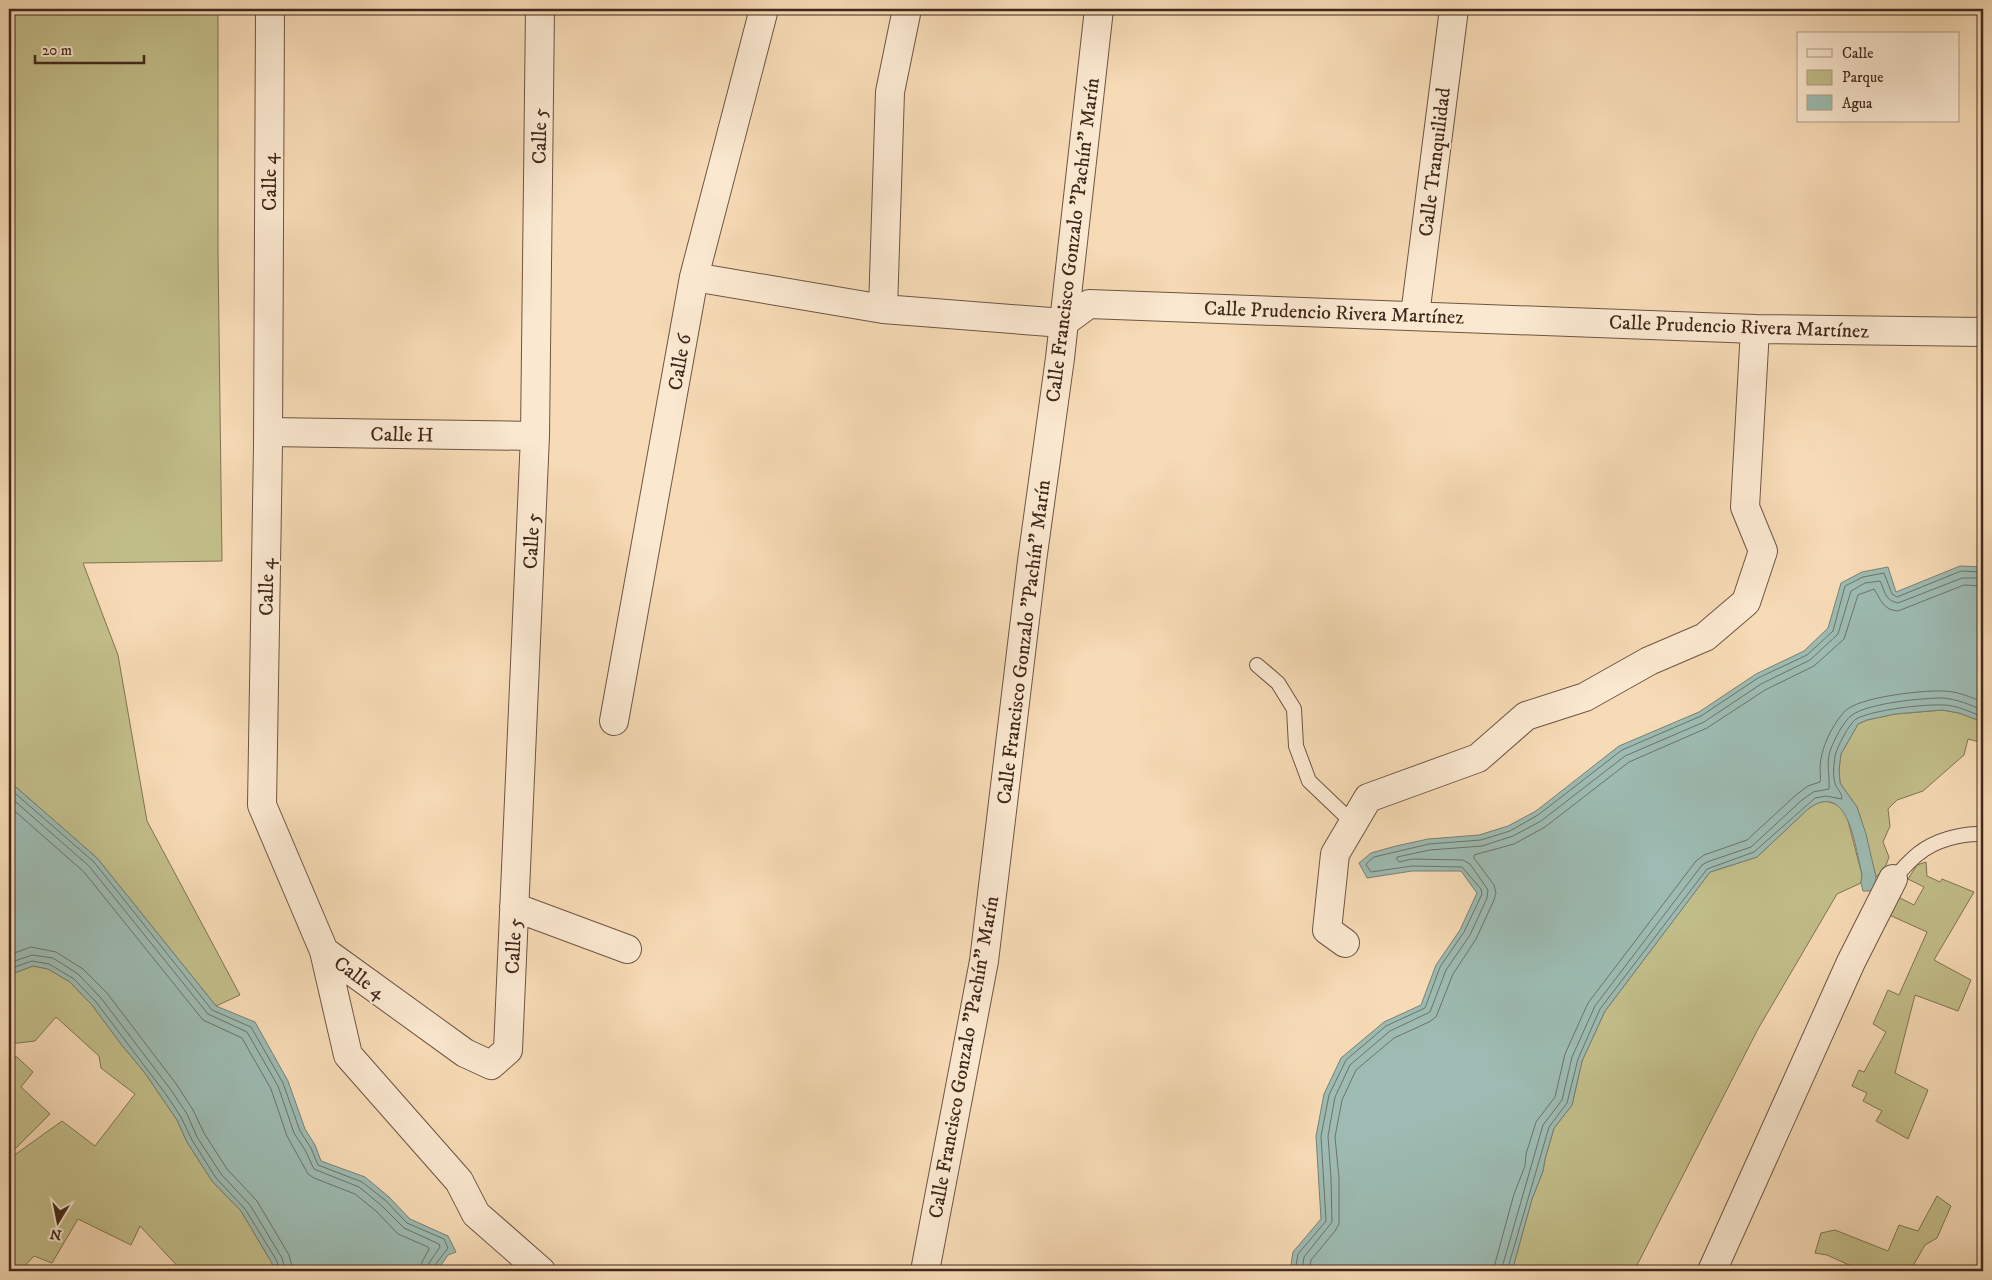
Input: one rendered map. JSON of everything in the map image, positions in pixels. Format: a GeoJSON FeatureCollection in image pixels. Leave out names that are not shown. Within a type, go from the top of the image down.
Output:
{"type":"FeatureCollection","features":[{"type":"Feature","properties":{"kind":"street","name":"Calle 4"},"geometry":{"type":"LineString","coordinates":[[270,9],[268,432],[262,805],[324,950],[465,1053],[491,1065]]}},
{"type":"Feature","properties":{"kind":"street","name":"Calle 5"},"geometry":{"type":"LineString","coordinates":[[491,1065],[508,1050],[535,436],[540,9]]}},
{"type":"Feature","properties":{"kind":"street","name":"Calle 6"},"geometry":{"type":"LineString","coordinates":[[614,721],[694,277],[764,9]]}},
{"type":"Feature","properties":{"kind":"street"},"geometry":{"type":"LineString","coordinates":[[883,310],[890,92],[907,9]]}},
{"type":"Feature","properties":{"kind":"street","name":"Calle Francisco Gonzalo \"Pachín\" Marín"},"geometry":{"type":"LineString","coordinates":[[925,1271],[984,961],[1032,561],[1060,358],[1099,9]]}},
{"type":"Feature","properties":{"kind":"street","name":"Calle Tranquilidad"},"geometry":{"type":"LineString","coordinates":[[1415,315],[1454,9]]}},
{"type":"Feature","properties":{"kind":"street"},"geometry":{"type":"LineString","coordinates":[[694,277],[883,310],[1063,323]]}},
{"type":"Feature","properties":{"kind":"street","name":"Calle Prudencio Rivera Martínez"},"geometry":{"type":"LineString","coordinates":[[1063,323],[1089,304],[1755,329],[1983,332]]}},
{"type":"Feature","properties":{"kind":"street"},"geometry":{"type":"LineString","coordinates":[[1345,944],[1327,930],[1335,854],[1368,798],[1478,758],[1526,716],[1585,697],[1649,661],[1705,637],[1746,602],[1763,551],[1745,508],[1755,329]]}},
{"type":"Feature","properties":{"kind":"street","name":"Calle H"},"geometry":{"type":"LineString","coordinates":[[268,432],[535,436]]}},
{"type":"Feature","properties":{"kind":"street"},"geometry":{"type":"LineString","coordinates":[[1712,1271],[1852,962],[1892,879]]}},
{"type":"Feature","properties":{"kind":"street"},"geometry":{"type":"LineString","coordinates":[[514,907],[628,949]]}},
{"type":"Feature","properties":{"kind":"street"},"geometry":{"type":"LineString","coordinates":[[324,950],[348,1055],[459,1181],[476,1214],[541,1271]]}},
{"type":"Feature","properties":{"kind":"lane"},"geometry":{"type":"LineString","coordinates":[[1257,665],[1278,683],[1294,709],[1296,746],[1309,781],[1353,823]]}},
{"type":"Feature","properties":{"kind":"lane"},"geometry":{"type":"LineString","coordinates":[[1892,879],[1917,854],[1925,849],[1960,835],[1983,834]]}},
{"type":"Feature","properties":{"kind":"green space"},"geometry":{"type":"Polygon","coordinates":[[[9,9],[218,9],[218,253],[222,561],[83,563],[118,655],[147,821],[240,995],[216,1006],[97,858],[9,781],[9,9]]]}},
{"type":"Feature","properties":{"kind":"green space"},"geometry":{"type":"Polygon","coordinates":[[[1942,710],[1959,713],[1983,722],[1983,743],[1968,739],[1964,755],[1923,791],[1897,800],[1888,809],[1890,826],[1883,842],[1889,857],[1885,868],[1876,877],[1857,807],[1840,783],[1841,754],[1858,724],[1867,720],[1895,714],[1942,710]]]}},
{"type":"Feature","properties":{"kind":"green space"},"geometry":{"type":"Polygon","coordinates":[[[1826,801],[1838,805],[1846,813],[1862,875],[1861,883],[1837,894],[1758,1029],[1634,1271],[1512,1271],[1532,1199],[1543,1171],[1554,1128],[1572,1105],[1582,1061],[1605,1011],[1710,872],[1757,857],[1808,809],[1817,803],[1826,801]]]}},
{"type":"Feature","properties":{"kind":"green space"},"geometry":{"type":"Polygon","coordinates":[[[1926,862],[1927,876],[1940,882],[1942,879],[1974,892],[1934,960],[1971,980],[1958,1011],[1915,995],[1895,1073],[1928,1090],[1908,1139],[1876,1121],[1882,1111],[1863,1101],[1867,1093],[1852,1086],[1859,1070],[1864,1072],[1886,1032],[1873,1024],[1888,990],[1899,995],[1927,932],[1887,914],[1896,896],[1914,905],[1924,887],[1908,879],[1917,865],[1926,862]]]}},
{"type":"Feature","properties":{"kind":"green space"},"geometry":{"type":"Polygon","coordinates":[[[33,966],[48,969],[70,982],[92,1005],[145,1073],[177,1120],[187,1142],[212,1181],[241,1211],[272,1263],[274,1271],[182,1271],[140,1226],[131,1245],[78,1219],[52,1263],[34,1256],[20,1271],[9,1271],[9,1159],[62,1121],[95,1146],[135,1094],[101,1068],[99,1056],[56,1017],[35,1041],[9,1044],[9,975],[33,966]]]}},
{"type":"Feature","properties":{"kind":"green space"},"geometry":{"type":"Polygon","coordinates":[[[9,1055],[17,1057],[33,1072],[21,1087],[50,1114],[9,1155],[9,1055]]]}},
{"type":"Feature","properties":{"kind":"green space"},"geometry":{"type":"Polygon","coordinates":[[[1937,1196],[1951,1206],[1937,1238],[1925,1245],[1910,1271],[1860,1271],[1827,1255],[1815,1253],[1821,1233],[1835,1230],[1888,1251],[1899,1225],[1918,1231],[1937,1196]]]}},
{"type":"Feature","properties":{"kind":"water"},"geometry":{"type":"Polygon","coordinates":[[[1960,566],[1983,567],[1983,722],[1959,713],[1942,710],[1895,714],[1867,720],[1858,724],[1841,754],[1840,783],[1857,807],[1866,834],[1876,877],[1876,885],[1870,891],[1863,891],[1861,883],[1862,874],[1848,820],[1833,803],[1822,802],[1808,809],[1757,857],[1710,872],[1605,1011],[1582,1061],[1572,1105],[1554,1128],[1543,1171],[1532,1199],[1512,1271],[1290,1271],[1293,1252],[1321,1219],[1316,1136],[1324,1094],[1341,1058],[1384,1022],[1421,1005],[1436,965],[1460,930],[1477,893],[1461,871],[1412,871],[1367,878],[1359,863],[1371,853],[1396,846],[1428,839],[1479,835],[1508,826],[1536,811],[1619,746],[1699,712],[1756,674],[1804,651],[1828,628],[1841,583],[1862,572],[1888,567],[1896,592],[1960,566]]]}},
{"type":"Feature","properties":{"kind":"water"},"geometry":{"type":"Polygon","coordinates":[[[9,781],[97,858],[216,1006],[255,1022],[288,1081],[305,1129],[315,1145],[321,1161],[365,1177],[389,1197],[410,1219],[448,1236],[456,1252],[448,1255],[439,1268],[442,1271],[274,1271],[272,1263],[241,1211],[212,1181],[187,1142],[177,1120],[145,1073],[92,1005],[70,982],[48,969],[33,966],[9,975],[9,781]]]}}]}
